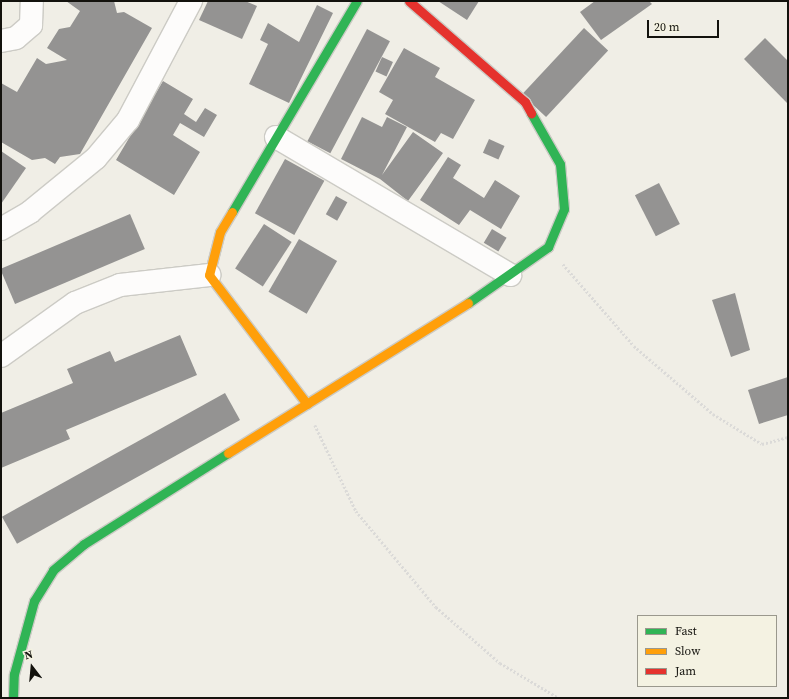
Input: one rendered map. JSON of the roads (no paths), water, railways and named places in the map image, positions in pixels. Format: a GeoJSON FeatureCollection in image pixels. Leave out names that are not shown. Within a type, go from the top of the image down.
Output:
{"type":"FeatureCollection","features":[{"type":"Feature","properties":{"kind":"main road"},"geometry":{"type":"LineString","coordinates":[[307,404],[209,275],[220,232],[357,1]]}},
{"type":"Feature","properties":{"kind":"main road"},"geometry":{"type":"LineString","coordinates":[[13,698],[14,674],[34,601],[53,570],[84,544],[510,275],[548,247],[564,209],[560,164],[524,102],[409,1]]}},
{"type":"Feature","properties":{"kind":"street"},"geometry":{"type":"LineString","coordinates":[[1,41],[16,38],[31,25],[32,1]]}},
{"type":"Feature","properties":{"kind":"street"},"geometry":{"type":"LineString","coordinates":[[1,229],[30,212],[96,158],[128,120],[181,6]]}},
{"type":"Feature","properties":{"kind":"street"},"geometry":{"type":"LineString","coordinates":[[276,137],[510,275]]}},
{"type":"Feature","properties":{"kind":"street"},"geometry":{"type":"LineString","coordinates":[[1,356],[75,303],[120,285],[209,275]]}}]}
